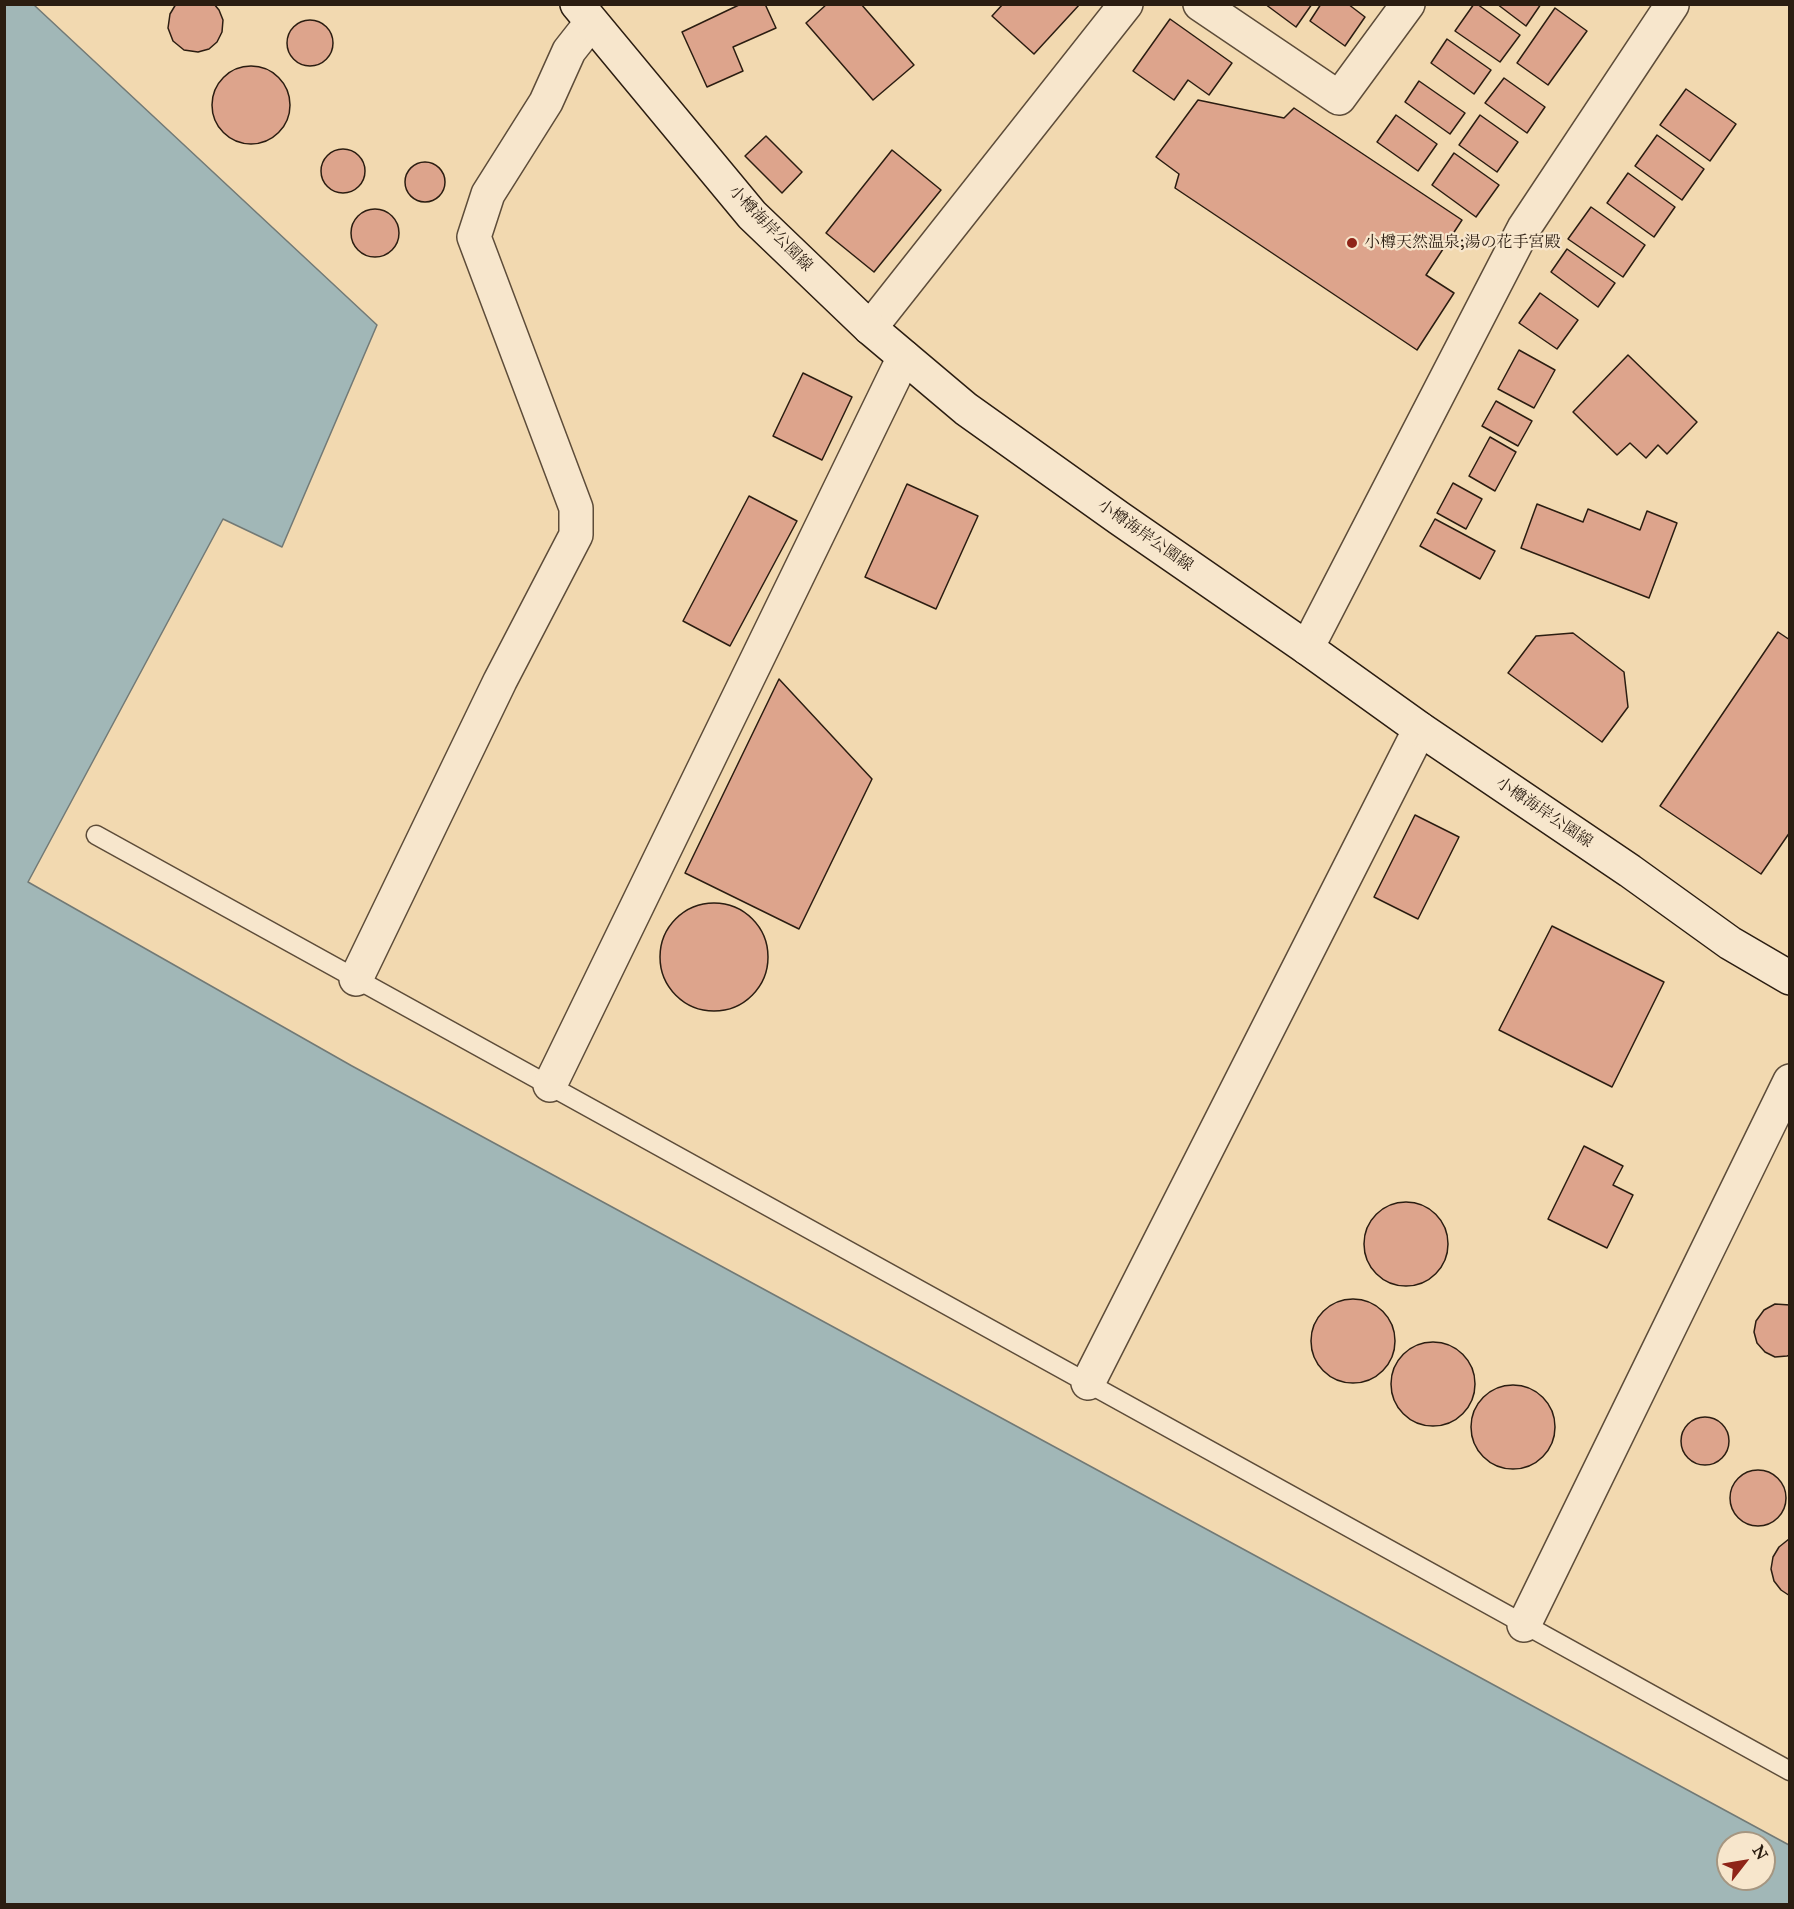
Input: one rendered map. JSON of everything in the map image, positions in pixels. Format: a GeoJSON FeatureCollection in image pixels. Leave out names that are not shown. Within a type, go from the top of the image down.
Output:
{"type":"FeatureCollection","features":[{"type":"Feature","properties":{"kind":"street"},"geometry":{"type":"LineString","coordinates":[[870,328],[1126,4]]}},
{"type":"Feature","properties":{"kind":"street"},"geometry":{"type":"LineString","coordinates":[[1200,4],[1339,98],[1408,4]]}},
{"type":"Feature","properties":{"kind":"street"},"geometry":{"type":"LineString","coordinates":[[1307,648],[1524,228],[1672,6],[1670,4]]}},
{"type":"Feature","properties":{"kind":"street"},"geometry":{"type":"LineString","coordinates":[[356,979],[500,681],[576,535],[576,508],[474,237],[488,194],[546,102],[584,14]]}},
{"type":"Feature","properties":{"kind":"street","name":"小樽海岸公園線"},"geometry":{"type":"LineString","coordinates":[[584,14],[752,215],[870,328],[966,409],[1420,729],[1630,871],[1730,943],[1790,978]]}},
{"type":"Feature","properties":{"kind":"street"},"geometry":{"type":"LineString","coordinates":[[550,1085],[904,357]]}},
{"type":"Feature","properties":{"kind":"street"},"geometry":{"type":"LineString","coordinates":[[1088,1383],[1420,729]]}},
{"type":"Feature","properties":{"kind":"street"},"geometry":{"type":"LineString","coordinates":[[1524,1625],[1790,1081]]}},
{"type":"Feature","properties":{"kind":"lane"},"geometry":{"type":"LineString","coordinates":[[96,835],[1790,1772]]}},
{"type":"Feature","properties":{"kind":"shaded area"},"geometry":{"type":"Polygon","coordinates":[[[4,5],[34,5],[377,325],[282,547],[223,519],[28,882],[352,1066],[1763,1831],[1716,1831],[1716,1891],[1776,1891],[1776,1838],[1789,1845],[1789,1904],[5,1904],[4,5]]]}},
{"type":"Feature","properties":{"kind":"building"},"geometry":{"type":"Polygon","coordinates":[[[176,4],[214,4],[223,20],[222,32],[217,42],[209,49],[198,52],[184,50],[173,41],[168,28],[170,14],[176,4]]]}},
{"type":"Feature","properties":{"kind":"building"},"geometry":{"type":"Polygon","coordinates":[[[741,4],[765,4],[776,28],[733,47],[743,71],[707,87],[682,32],[741,4]]]}},
{"type":"Feature","properties":{"kind":"building"},"geometry":{"type":"Polygon","coordinates":[[[827,4],[861,4],[914,65],[873,100],[806,23],[827,4]]]}},
{"type":"Feature","properties":{"kind":"building"},"geometry":{"type":"Polygon","coordinates":[[[1003,4],[1080,4],[1034,54],[992,16],[1003,4]]]}},
{"type":"Feature","properties":{"kind":"building"},"geometry":{"type":"Polygon","coordinates":[[[1265,4],[1312,4],[1296,27],[1265,4]]]}},
{"type":"Feature","properties":{"kind":"building"},"geometry":{"type":"Polygon","coordinates":[[[1321,4],[1348,4],[1365,17],[1345,46],[1310,21],[1321,4]]]}},
{"type":"Feature","properties":{"kind":"building"},"geometry":{"type":"Polygon","coordinates":[[[1474,4],[1520,35],[1500,62],[1455,31],[1474,4]]]}},
{"type":"Feature","properties":{"kind":"building"},"geometry":{"type":"Polygon","coordinates":[[[1497,4],[1541,4],[1526,26],[1497,4]]]}},
{"type":"Feature","properties":{"kind":"building"},"geometry":{"type":"Polygon","coordinates":[[[1555,8],[1587,31],[1548,85],[1517,63],[1555,8]]]}},
{"type":"Feature","properties":{"kind":"building"},"geometry":{"type":"Polygon","coordinates":[[[1170,19],[1232,63],[1209,95],[1188,80],[1174,100],[1133,71],[1170,19]]]}},
{"type":"Feature","properties":{"kind":"building"},"geometry":{"type":"Polygon","coordinates":[[[310,20],[326,27],[333,43],[326,59],[310,66],[294,59],[287,43],[294,27],[310,20]]]}},
{"type":"Feature","properties":{"kind":"building"},"geometry":{"type":"Polygon","coordinates":[[[1447,39],[1491,70],[1474,94],[1431,63],[1447,39]]]}},
{"type":"Feature","properties":{"kind":"building"},"geometry":{"type":"Polygon","coordinates":[[[243,66],[259,66],[273,72],[284,83],[290,97],[290,113],[284,127],[273,138],[259,144],[243,144],[229,138],[218,127],[212,113],[212,97],[218,83],[229,72],[243,66]]]}},
{"type":"Feature","properties":{"kind":"building"},"geometry":{"type":"Polygon","coordinates":[[[1504,78],[1545,107],[1527,133],[1485,103],[1504,78]]]}},
{"type":"Feature","properties":{"kind":"building"},"geometry":{"type":"Polygon","coordinates":[[[1419,81],[1465,113],[1450,134],[1405,102],[1419,81]]]}},
{"type":"Feature","properties":{"kind":"building"},"geometry":{"type":"Polygon","coordinates":[[[1686,89],[1736,124],[1710,161],[1660,125],[1686,89]]]}},
{"type":"Feature","properties":{"kind":"building","name":"小樽天然温泉;湯の花手宮殿"},"geometry":{"type":"Polygon","coordinates":[[[1198,100],[1284,118],[1294,108],[1462,220],[1426,275],[1454,293],[1417,350],[1175,188],[1179,174],[1156,157],[1198,100]]]}},
{"type":"Feature","properties":{"kind":"building"},"geometry":{"type":"Polygon","coordinates":[[[1396,115],[1437,144],[1418,171],[1377,142],[1396,115]]]}},
{"type":"Feature","properties":{"kind":"building"},"geometry":{"type":"Polygon","coordinates":[[[1480,115],[1518,142],[1497,172],[1459,145],[1480,115]]]}},
{"type":"Feature","properties":{"kind":"building"},"geometry":{"type":"Polygon","coordinates":[[[1657,135],[1704,169],[1682,200],[1635,166],[1657,135]]]}},
{"type":"Feature","properties":{"kind":"building"},"geometry":{"type":"Polygon","coordinates":[[[766,136],[802,172],[782,193],[745,156],[766,136]]]}},
{"type":"Feature","properties":{"kind":"building"},"geometry":{"type":"Polygon","coordinates":[[[343,149],[358,156],[365,171],[358,186],[343,193],[328,186],[321,171],[328,156],[343,149]]]}},
{"type":"Feature","properties":{"kind":"building"},"geometry":{"type":"Polygon","coordinates":[[[892,150],[941,190],[874,272],[826,233],[892,150]]]}},
{"type":"Feature","properties":{"kind":"building"},"geometry":{"type":"Polygon","coordinates":[[[1454,153],[1499,185],[1476,217],[1432,185],[1454,153]]]}},
{"type":"Feature","properties":{"kind":"building"},"geometry":{"type":"Polygon","coordinates":[[[425,162],[433,163],[439,168],[444,174],[444,190],[439,196],[433,201],[425,202],[417,201],[411,196],[406,190],[405,182],[406,174],[411,168],[417,163],[425,162]]]}},
{"type":"Feature","properties":{"kind":"building"},"geometry":{"type":"Polygon","coordinates":[[[1628,173],[1675,207],[1654,237],[1607,203],[1628,173]]]}},
{"type":"Feature","properties":{"kind":"building"},"geometry":{"type":"Polygon","coordinates":[[[1591,207],[1645,245],[1623,277],[1568,239],[1591,207]]]}},
{"type":"Feature","properties":{"kind":"building"},"geometry":{"type":"Polygon","coordinates":[[[375,209],[392,216],[399,233],[392,250],[375,257],[358,250],[351,233],[358,216],[375,209]]]}},
{"type":"Feature","properties":{"kind":"building"},"geometry":{"type":"Polygon","coordinates":[[[1567,249],[1615,283],[1598,307],[1551,272],[1567,249]]]}},
{"type":"Feature","properties":{"kind":"building"},"geometry":{"type":"Polygon","coordinates":[[[1540,293],[1578,320],[1557,349],[1519,323],[1540,293]]]}},
{"type":"Feature","properties":{"kind":"building"},"geometry":{"type":"Polygon","coordinates":[[[1519,350],[1555,370],[1534,408],[1498,389],[1519,350]]]}},
{"type":"Feature","properties":{"kind":"building"},"geometry":{"type":"Polygon","coordinates":[[[1628,355],[1697,422],[1667,454],[1658,445],[1646,458],[1630,443],[1617,455],[1573,412],[1628,355]]]}},
{"type":"Feature","properties":{"kind":"building"},"geometry":{"type":"Polygon","coordinates":[[[803,373],[852,397],[822,460],[773,436],[803,373]]]}},
{"type":"Feature","properties":{"kind":"building"},"geometry":{"type":"Polygon","coordinates":[[[1496,401],[1532,421],[1518,446],[1482,426],[1496,401]]]}},
{"type":"Feature","properties":{"kind":"building"},"geometry":{"type":"Polygon","coordinates":[[[1490,437],[1516,452],[1495,491],[1469,476],[1490,437]]]}},
{"type":"Feature","properties":{"kind":"building"},"geometry":{"type":"Polygon","coordinates":[[[1453,483],[1482,499],[1466,529],[1437,513],[1453,483]]]}},
{"type":"Feature","properties":{"kind":"building"},"geometry":{"type":"Polygon","coordinates":[[[907,484],[978,516],[936,609],[865,577],[907,484]]]}},
{"type":"Feature","properties":{"kind":"building"},"geometry":{"type":"Polygon","coordinates":[[[749,496],[797,521],[730,646],[683,621],[749,496]]]}},
{"type":"Feature","properties":{"kind":"building"},"geometry":{"type":"Polygon","coordinates":[[[1537,504],[1583,522],[1588,509],[1640,530],[1647,511],[1677,523],[1649,598],[1521,548],[1537,504]]]}},
{"type":"Feature","properties":{"kind":"building"},"geometry":{"type":"Polygon","coordinates":[[[1435,519],[1495,551],[1480,579],[1420,546],[1435,519]]]}},
{"type":"Feature","properties":{"kind":"building"},"geometry":{"type":"Polygon","coordinates":[[[1778,632],[1790,640],[1790,832],[1761,874],[1660,806],[1778,632]]]}},
{"type":"Feature","properties":{"kind":"building"},"geometry":{"type":"Polygon","coordinates":[[[1573,633],[1624,672],[1628,707],[1602,742],[1508,673],[1536,636],[1573,633]]]}},
{"type":"Feature","properties":{"kind":"building"},"geometry":{"type":"Polygon","coordinates":[[[779,679],[872,779],[799,929],[685,873],[779,679]]]}},
{"type":"Feature","properties":{"kind":"building"},"geometry":{"type":"Polygon","coordinates":[[[1415,815],[1459,837],[1418,919],[1374,897],[1415,815]]]}},
{"type":"Feature","properties":{"kind":"building"},"geometry":{"type":"Polygon","coordinates":[[[714,903],[735,907],[752,919],[764,936],[768,957],[764,978],[752,995],[735,1007],[714,1011],[693,1007],[676,995],[664,978],[660,957],[664,936],[676,919],[693,907],[714,903]]]}},
{"type":"Feature","properties":{"kind":"building"},"geometry":{"type":"Polygon","coordinates":[[[1552,926],[1664,982],[1612,1087],[1499,1030],[1552,926]]]}},
{"type":"Feature","properties":{"kind":"building"},"geometry":{"type":"Polygon","coordinates":[[[1584,1146],[1623,1166],[1613,1185],[1633,1195],[1607,1248],[1548,1219],[1584,1146]]]}},
{"type":"Feature","properties":{"kind":"building"},"geometry":{"type":"Polygon","coordinates":[[[1406,1202],[1422,1205],[1436,1214],[1445,1228],[1448,1244],[1445,1260],[1436,1274],[1422,1283],[1406,1286],[1390,1283],[1376,1274],[1367,1260],[1364,1244],[1367,1228],[1376,1214],[1390,1205],[1406,1202]]]}},
{"type":"Feature","properties":{"kind":"building"},"geometry":{"type":"Polygon","coordinates":[[[1353,1299],[1369,1302],[1383,1311],[1392,1325],[1395,1341],[1392,1357],[1383,1371],[1369,1380],[1353,1383],[1337,1380],[1323,1371],[1314,1357],[1311,1341],[1314,1325],[1323,1311],[1337,1302],[1353,1299]]]}},
{"type":"Feature","properties":{"kind":"building"},"geometry":{"type":"Polygon","coordinates":[[[1775,1304],[1790,1305],[1790,1355],[1787,1356],[1775,1357],[1765,1352],[1757,1343],[1754,1332],[1756,1321],[1764,1310],[1775,1304]]]}},
{"type":"Feature","properties":{"kind":"building"},"geometry":{"type":"Polygon","coordinates":[[[1433,1342],[1449,1345],[1463,1354],[1472,1368],[1475,1384],[1472,1400],[1463,1414],[1449,1423],[1433,1426],[1417,1423],[1403,1414],[1394,1400],[1391,1384],[1394,1368],[1403,1354],[1417,1345],[1433,1342]]]}},
{"type":"Feature","properties":{"kind":"building"},"geometry":{"type":"Polygon","coordinates":[[[1513,1385],[1529,1388],[1543,1397],[1552,1411],[1555,1427],[1552,1443],[1543,1457],[1529,1466],[1513,1469],[1497,1466],[1483,1457],[1474,1443],[1471,1427],[1474,1411],[1483,1397],[1497,1388],[1513,1385]]]}},
{"type":"Feature","properties":{"kind":"building"},"geometry":{"type":"Polygon","coordinates":[[[1700,1417],[1710,1417],[1722,1424],[1729,1436],[1729,1446],[1722,1458],[1710,1465],[1700,1465],[1685,1454],[1681,1446],[1681,1436],[1692,1421],[1700,1417]]]}},
{"type":"Feature","properties":{"kind":"building"},"geometry":{"type":"Polygon","coordinates":[[[1758,1470],[1773,1475],[1781,1483],[1786,1498],[1781,1513],[1773,1521],[1758,1526],[1743,1521],[1735,1513],[1730,1498],[1735,1483],[1743,1475],[1758,1470]]]}},
{"type":"Feature","properties":{"kind":"building"},"geometry":{"type":"Polygon","coordinates":[[[1789,1539],[1790,1596],[1774,1581],[1771,1569],[1773,1557],[1779,1547],[1789,1539]]]}},
{"type":"Feature","properties":{"kind":"place","name":"小樽天然温泉;湯の花手宮殿"},"geometry":{"type":"Point","coordinates":[1352,243]}}]}
